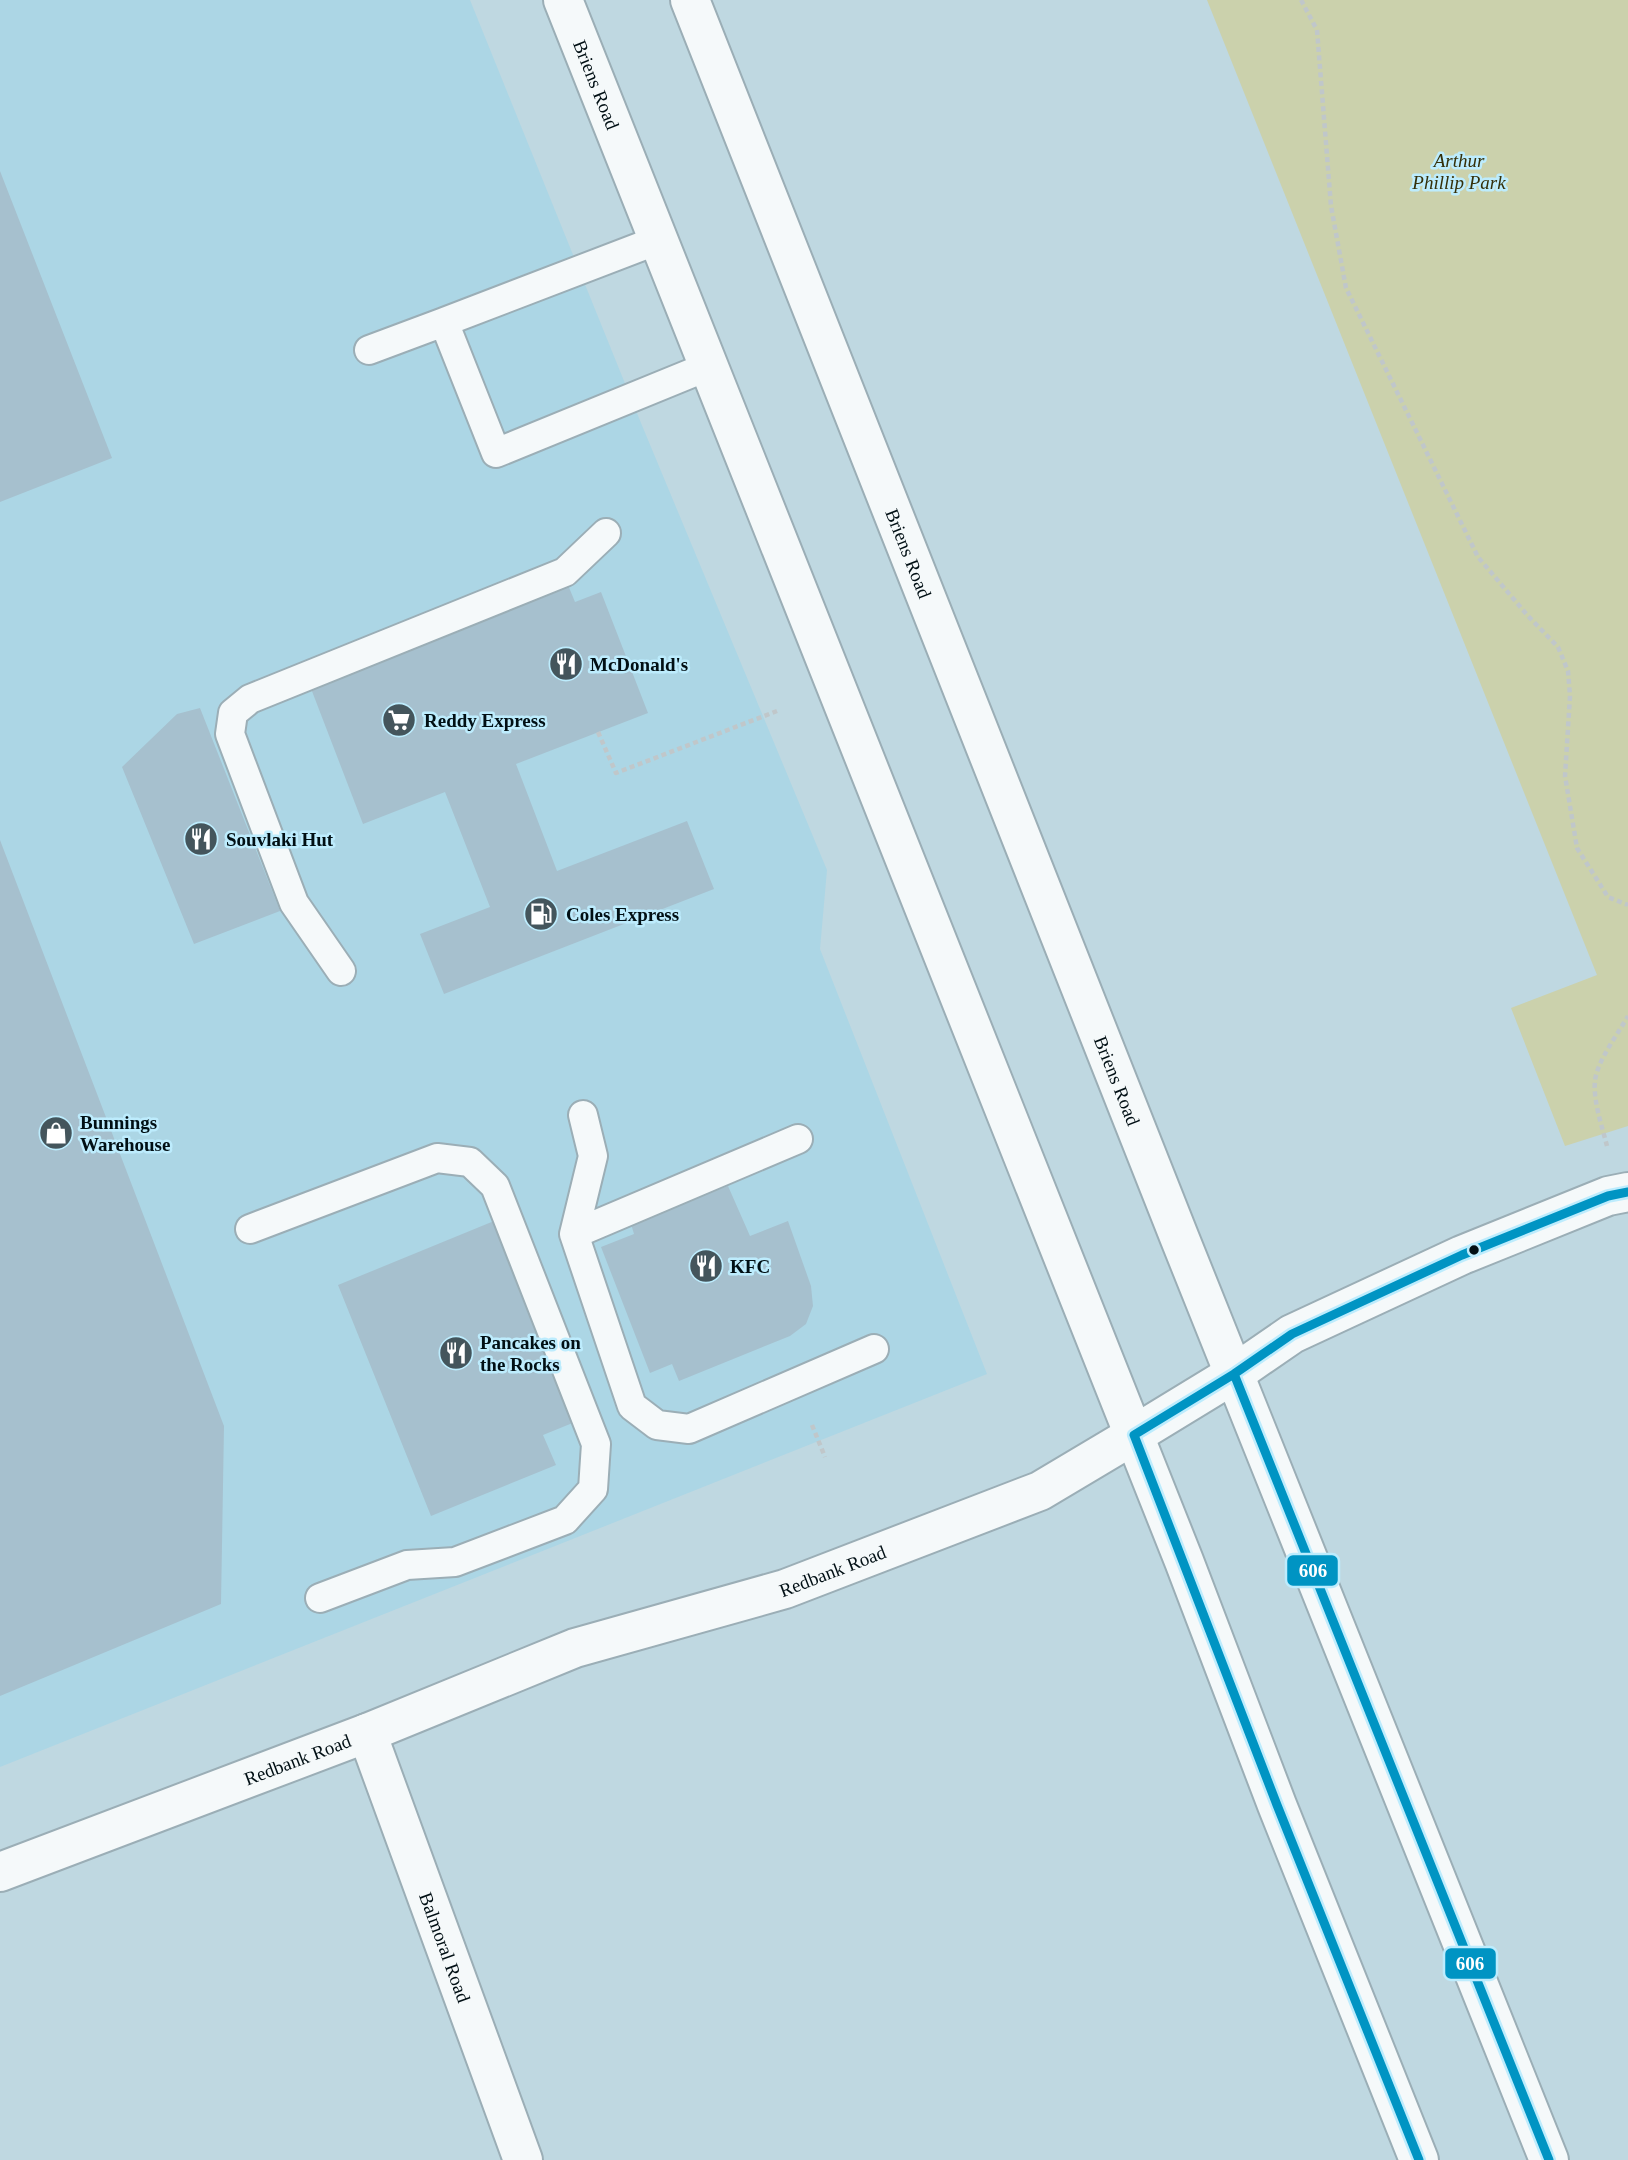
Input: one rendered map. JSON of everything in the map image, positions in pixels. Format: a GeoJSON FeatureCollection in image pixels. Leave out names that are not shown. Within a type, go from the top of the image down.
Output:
{"type":"FeatureCollection","features":[{"type":"Feature","properties":{"kind":"main road","name":"Briens Road"},"geometry":{"type":"LineString","coordinates":[[562,0],[1134,1435],[1277,1805],[1419,2160]]}},
{"type":"Feature","properties":{"kind":"main road","name":"Briens Road"},"geometry":{"type":"LineString","coordinates":[[690,0],[1234,1374],[1549,2160]]}},
{"type":"Feature","properties":{"kind":"main road","name":"Redbank Road"},"geometry":{"type":"LineString","coordinates":[[0,1872],[367,1733],[575,1648],[785,1588],[1040,1491],[1234,1374],[1292,1334],[1462,1255],[1608,1196],[1628,1192]]}},
{"type":"Feature","properties":{"kind":"main road","name":"Balmoral Road"},"geometry":{"type":"LineString","coordinates":[[367,1733],[523,2160]]}},
{"type":"Feature","properties":{"kind":"lane"},"geometry":{"type":"LineString","coordinates":[[369,351],[658,240]]}},
{"type":"Feature","properties":{"kind":"lane"},"geometry":{"type":"LineString","coordinates":[[444,322],[496,453],[709,366]]}},
{"type":"Feature","properties":{"kind":"lane"},"geometry":{"type":"LineString","coordinates":[[341,971],[294,903],[230,734],[233,712],[250,699],[565,572],[606,533]]}},
{"type":"Feature","properties":{"kind":"lane"},"geometry":{"type":"LineString","coordinates":[[583,1115],[593,1156],[574,1234],[632,1406],[657,1425],[689,1429],[874,1349]]}},
{"type":"Feature","properties":{"kind":"lane"},"geometry":{"type":"LineString","coordinates":[[574,1234],[798,1139]]}},
{"type":"Feature","properties":{"kind":"lane"},"geometry":{"type":"LineString","coordinates":[[250,1229],[438,1158],[470,1162],[495,1186],[596,1444],[593,1489],[565,1520],[455,1562],[407,1565],[320,1598]]}},
{"type":"Feature","properties":{"kind":"path"},"geometry":{"type":"LineString","coordinates":[[1301,0],[1317,30],[1331,206],[1346,288],[1478,557],[1558,648],[1568,671],[1570,696],[1565,776],[1577,848],[1608,897],[1628,905]]}},
{"type":"Feature","properties":{"kind":"path"},"geometry":{"type":"LineString","coordinates":[[598,732],[616,773],[777,711]]}},
{"type":"Feature","properties":{"kind":"path"},"geometry":{"type":"LineString","coordinates":[[1607,1148],[1595,1080],[1607,1050],[1628,1017]]}},
{"type":"Feature","properties":{"kind":"shaded area"},"geometry":{"type":"Polygon","coordinates":[[[0,0],[470,0],[641,423],[827,870],[820,949],[987,1374],[0,1767],[0,0]]]}},
{"type":"Feature","properties":{"kind":"green space","name":"Arthur Phillip Park"},"geometry":{"type":"Polygon","coordinates":[[[1207,0],[1628,0],[1628,1126],[1565,1146],[1511,1008],[1597,975],[1207,0]]]}},
{"type":"Feature","properties":{"kind":"building"},"geometry":{"type":"Polygon","coordinates":[[[0,171],[112,458],[0,502],[0,171]]]}},
{"type":"Feature","properties":{"kind":"building"},"geometry":{"type":"Polygon","coordinates":[[[568,585],[575,602],[601,592],[648,713],[516,764],[557,871],[687,821],[714,889],[444,994],[420,934],[490,907],[445,792],[363,824],[310,686],[568,585]]]}},
{"type":"Feature","properties":{"kind":"building","name":"Souvlaki Hut"},"geometry":{"type":"Polygon","coordinates":[[[200,708],[280,911],[194,944],[122,767],[177,714],[200,708]]]}},
{"type":"Feature","properties":{"kind":"building","name":"Bunnings Warehouse"},"geometry":{"type":"Polygon","coordinates":[[[0,840],[224,1426],[221,1604],[0,1696],[0,840]]]}},
{"type":"Feature","properties":{"kind":"building","name":"KFC"},"geometry":{"type":"Polygon","coordinates":[[[728,1186],[750,1236],[788,1221],[811,1286],[813,1306],[806,1324],[790,1336],[679,1381],[672,1364],[650,1373],[601,1247],[634,1234],[631,1224],[728,1186]]]}},
{"type":"Feature","properties":{"kind":"building","name":"Pancakes on the Rocks"},"geometry":{"type":"Polygon","coordinates":[[[494,1221],[575,1422],[543,1435],[556,1465],[431,1516],[338,1285],[494,1221]]]}},
{"type":"Feature","properties":{"kind":"transit line","name":"606"},"geometry":{"type":"LineString","coordinates":[[1419,2160],[1277,1805],[1134,1435],[1234,1374],[1292,1334],[1462,1255],[1608,1196],[1628,1192]]}},
{"type":"Feature","properties":{"kind":"transit line","name":"606"},"geometry":{"type":"LineString","coordinates":[[1234,1374],[1549,2160]]}},
{"type":"Feature","properties":{"kind":"place","name":"McDonald's"},"geometry":{"type":"Point","coordinates":[566,664]}},
{"type":"Feature","properties":{"kind":"place","name":"Reddy Express"},"geometry":{"type":"Point","coordinates":[399,720]}},
{"type":"Feature","properties":{"kind":"place","name":"Souvlaki Hut"},"geometry":{"type":"Point","coordinates":[201,839]}},
{"type":"Feature","properties":{"kind":"place","name":"Coles Express"},"geometry":{"type":"Point","coordinates":[541,914]}},
{"type":"Feature","properties":{"kind":"place","name":"Bunnings Warehouse"},"geometry":{"type":"Point","coordinates":[56,1133]}},
{"type":"Feature","properties":{"kind":"place","name":"KFC"},"geometry":{"type":"Point","coordinates":[706,1266]}},
{"type":"Feature","properties":{"kind":"place","name":"Pancakes on the Rocks"},"geometry":{"type":"Point","coordinates":[456,1353]}}]}
